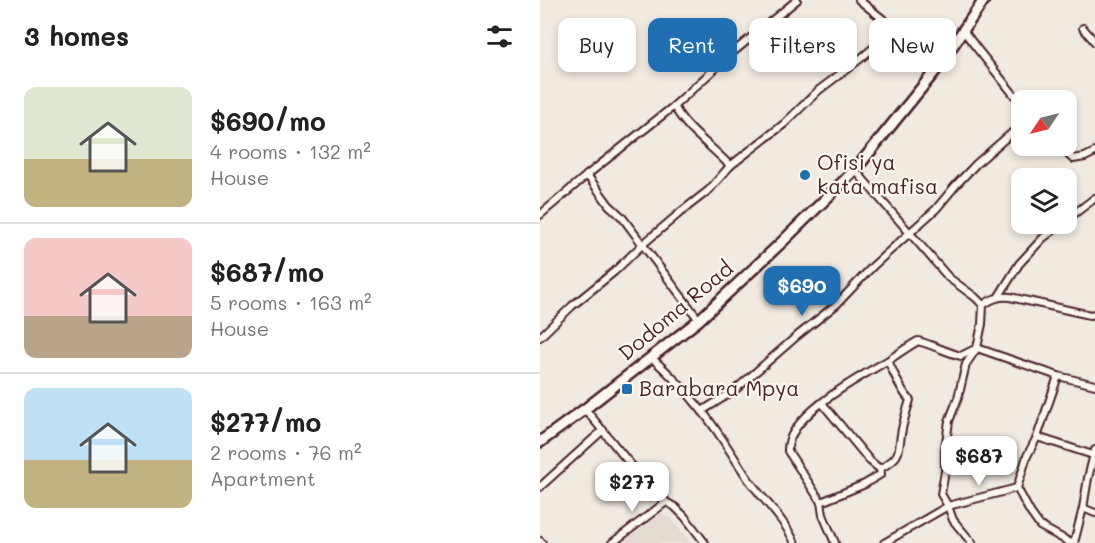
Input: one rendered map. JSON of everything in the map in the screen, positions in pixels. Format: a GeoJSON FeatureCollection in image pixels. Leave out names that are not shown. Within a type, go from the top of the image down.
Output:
{"type":"FeatureCollection","features":[{"type":"Feature","properties":{"kind":"highway","name":"Dodoma Road"},"geometry":{"type":"LineString","coordinates":[[540,442],[699,320],[855,170],[936,70],[984,0]]}},
{"type":"Feature","properties":{"kind":"street"},"geometry":{"type":"LineString","coordinates":[[540,215],[674,106],[732,53],[797,0]]}},
{"type":"Feature","properties":{"kind":"street"},"geometry":{"type":"LineString","coordinates":[[540,338],[572,306],[709,190],[730,166],[784,124],[819,90],[860,59],[892,30],[884,20],[859,0]]}},
{"type":"Feature","properties":{"kind":"street"},"geometry":{"type":"LineString","coordinates":[[1083,28],[1095,42]]}},
{"type":"Feature","properties":{"kind":"street"},"geometry":{"type":"LineString","coordinates":[[963,30],[1011,91]]}},
{"type":"Feature","properties":{"kind":"street"},"geometry":{"type":"LineString","coordinates":[[674,106],[687,125],[730,166]]}},
{"type":"Feature","properties":{"kind":"street"},"geometry":{"type":"LineString","coordinates":[[702,411],[735,390],[837,304],[873,266],[936,209],[976,164],[1011,134]]}},
{"type":"Feature","properties":{"kind":"street"},"geometry":{"type":"LineString","coordinates":[[1070,156],[1073,159],[1095,152]]}},
{"type":"Feature","properties":{"kind":"street"},"geometry":{"type":"LineString","coordinates":[[855,170],[949,278],[983,305],[977,348],[966,364],[958,398],[949,421],[941,494],[953,520],[972,543]]}},
{"type":"Feature","properties":{"kind":"street"},"geometry":{"type":"LineString","coordinates":[[587,175],[609,205],[622,217],[699,320]]}},
{"type":"Feature","properties":{"kind":"street"},"geometry":{"type":"LineString","coordinates":[[1077,212],[1095,198]]}},
{"type":"Feature","properties":{"kind":"street"},"geometry":{"type":"LineString","coordinates":[[999,296],[1019,264],[1048,234]]}},
{"type":"Feature","properties":{"kind":"street"},"geometry":{"type":"LineString","coordinates":[[983,305],[999,296],[1093,315]]}},
{"type":"Feature","properties":{"kind":"street"},"geometry":{"type":"LineString","coordinates":[[835,543],[823,515],[821,502],[788,451],[794,430],[822,403],[852,381],[909,346],[918,341],[961,356],[977,348],[1058,376],[1095,385]]}},
{"type":"Feature","properties":{"kind":"street"},"geometry":{"type":"LineString","coordinates":[[652,358],[702,411],[795,543]]}},
{"type":"Feature","properties":{"kind":"street"},"geometry":{"type":"LineString","coordinates":[[821,502],[865,484],[880,474],[880,469],[894,460],[900,449],[902,429],[910,400],[902,393],[888,361]]}},
{"type":"Feature","properties":{"kind":"street"},"geometry":{"type":"LineString","coordinates":[[1037,437],[1094,453],[1083,508],[1072,543],[1040,526],[1017,488],[1058,376]]}},
{"type":"Feature","properties":{"kind":"street"},"geometry":{"type":"LineString","coordinates":[[822,403],[870,461],[880,469]]}},
{"type":"Feature","properties":{"kind":"street"},"geometry":{"type":"LineString","coordinates":[[585,409],[631,465],[666,502],[685,517],[705,543]]}},
{"type":"Feature","properties":{"kind":"street"},"geometry":{"type":"LineString","coordinates":[[540,487],[603,430]]}},
{"type":"Feature","properties":{"kind":"street"},"geometry":{"type":"LineString","coordinates":[[884,543],[948,506],[1017,488]]}},
{"type":"Feature","properties":{"kind":"street"},"geometry":{"type":"LineString","coordinates":[[612,543],[666,502]]}},
{"type":"Feature","properties":{"kind":"street"},"geometry":{"type":"LineString","coordinates":[[1083,508],[1095,513]]}},
{"type":"Feature","properties":{"kind":"shaded area"},"geometry":{"type":"Polygon","coordinates":[[[660,513],[671,518],[691,543],[620,543],[660,513]]]}},
{"type":"Feature","properties":{"kind":"place","name":"Ofisi ya kata mafisa"},"geometry":{"type":"Point","coordinates":[805,175]}},
{"type":"Feature","properties":{"kind":"place","name":"Barabara Mpya"},"geometry":{"type":"Point","coordinates":[627,389]}}]}
